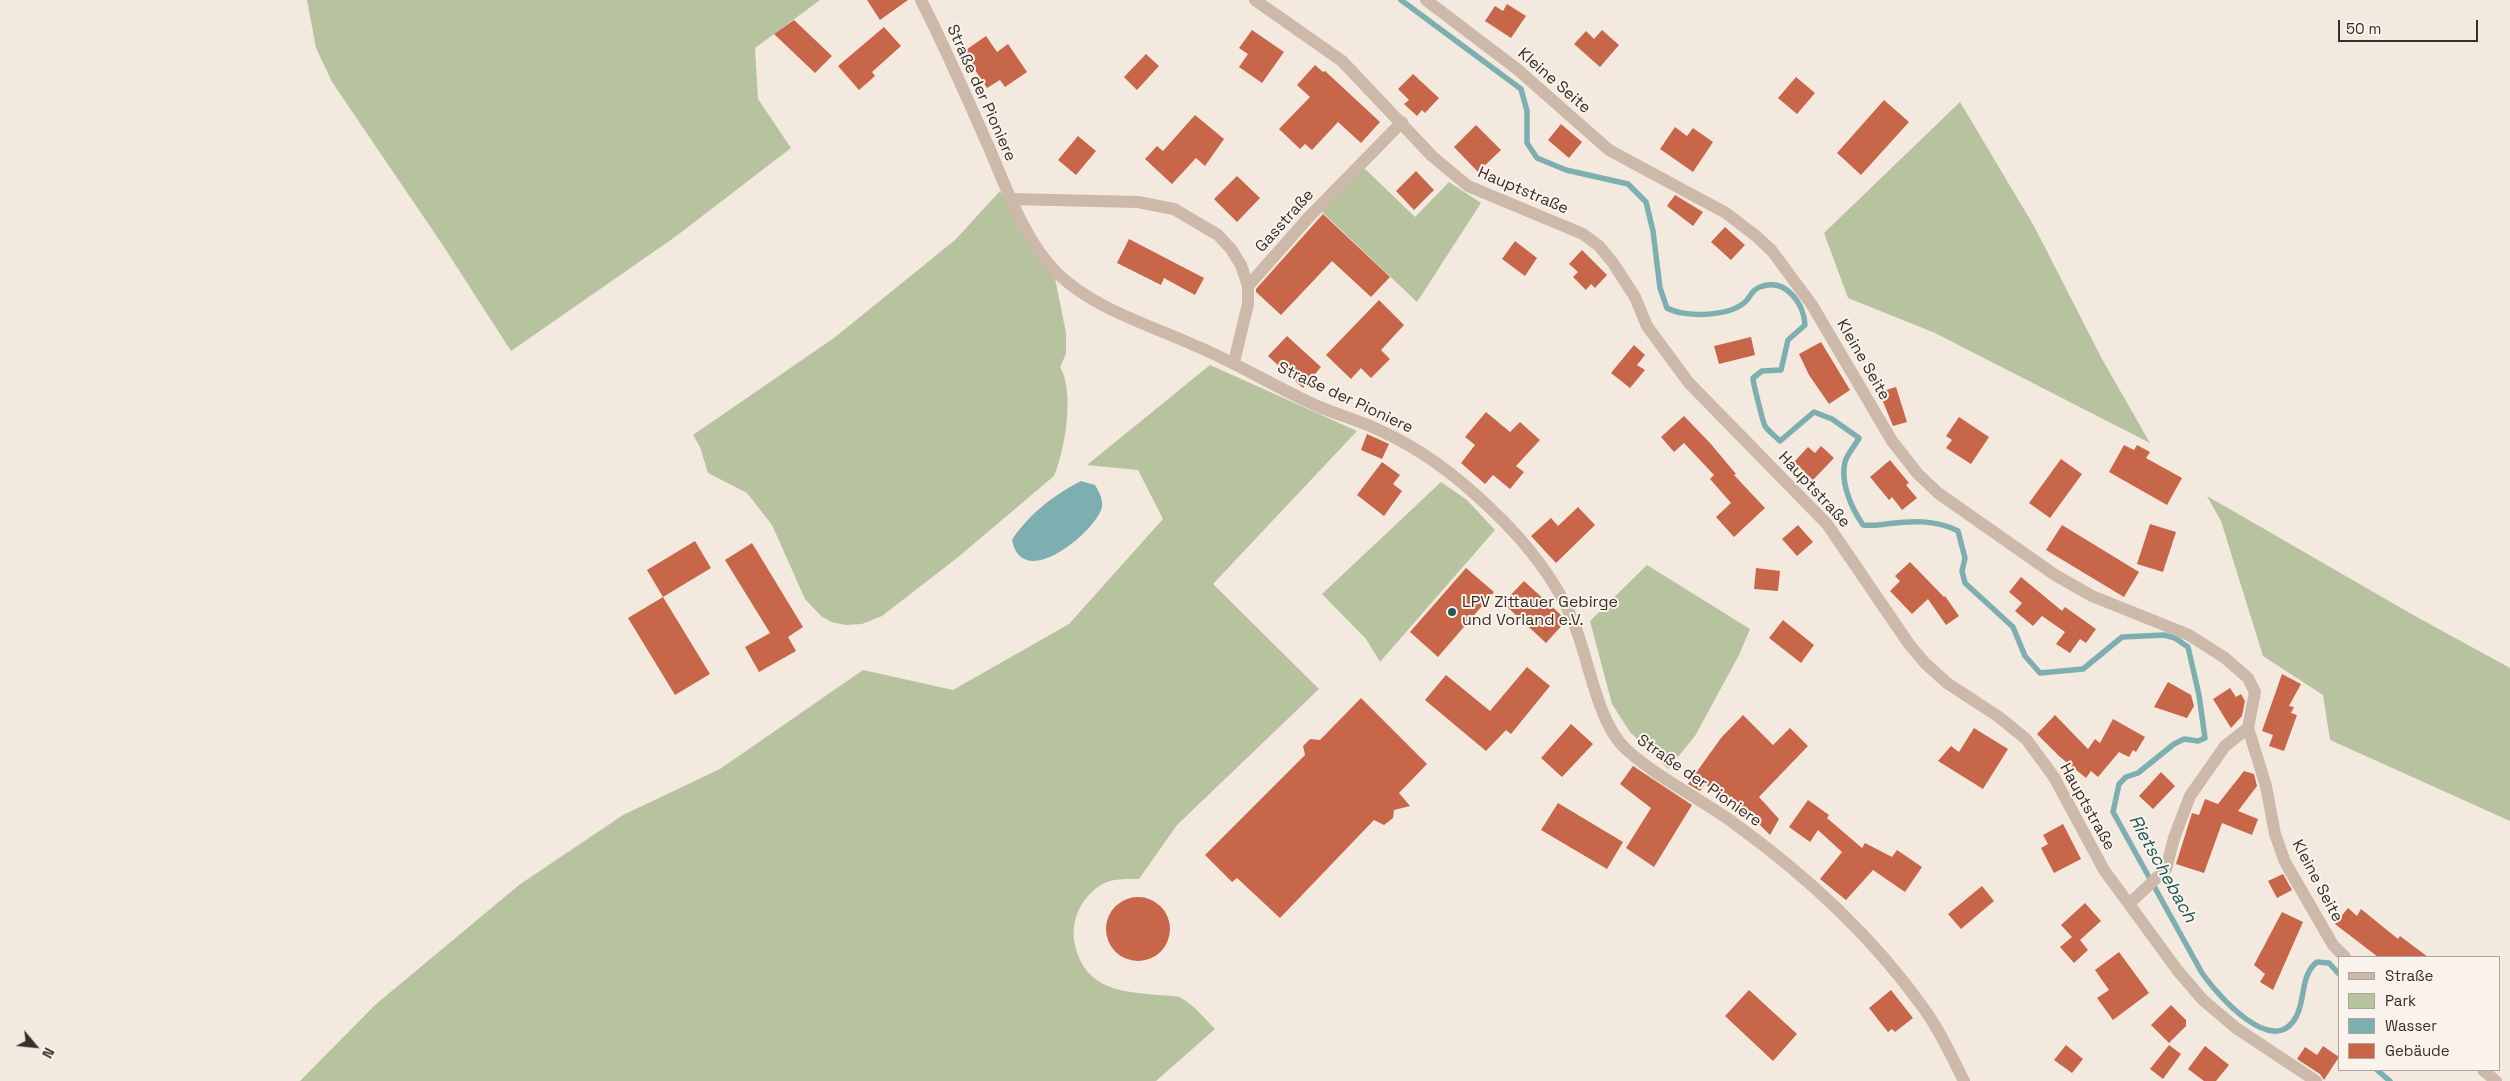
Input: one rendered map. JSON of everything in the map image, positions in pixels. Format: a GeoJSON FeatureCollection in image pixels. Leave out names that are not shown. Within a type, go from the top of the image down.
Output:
{"type":"FeatureCollection","features":[{"type":"Feature","properties":{"kind":"street","name":"Straße der Pioniere"},"geometry":{"type":"LineString","coordinates":[[921,0],[946,51],[1011,199],[1040,254],[1058,274],[1103,305],[1234,362],[1315,405],[1379,429],[1407,444],[1470,489],[1491,508],[1534,557],[1564,600],[1582,645],[1608,724],[1615,737],[1626,750],[1668,781],[1729,820],[1796,872],[1851,924],[1898,974],[1924,1008],[1940,1033],[1964,1081]]}},
{"type":"Feature","properties":{"kind":"street","name":"Hauptstraße"},"geometry":{"type":"LineString","coordinates":[[1255,0],[1342,61],[1402,122],[1432,156],[1468,186],[1583,234],[1599,246],[1613,263],[1635,297],[1647,326],[1689,383],[1827,524],[1909,644],[1925,663],[1947,683],[1999,717],[2026,739],[2054,778],[2104,870],[2178,971],[2203,1000],[2236,1028],[2316,1081]]}},
{"type":"Feature","properties":{"kind":"street","name":"Kleine Seite"},"geometry":{"type":"LineString","coordinates":[[1426,0],[1517,69],[1609,150],[1726,213],[1772,251],[1812,305],[1882,425],[1918,474],[1938,493],[2055,575],[2092,596],[2189,635],[2225,658],[2248,678],[2255,692],[2248,728],[2266,786],[2274,834],[2285,862],[2333,946],[2344,956]]}},
{"type":"Feature","properties":{"kind":"street","name":"Gasstraße"},"geometry":{"type":"LineString","coordinates":[[1248,286],[1308,218],[1402,122]]}},
{"type":"Feature","properties":{"kind":"street"},"geometry":{"type":"LineString","coordinates":[[1011,199],[1138,202],[1174,209],[1218,235],[1242,265],[1248,286],[1248,304],[1234,362]]}},
{"type":"Feature","properties":{"kind":"street"},"geometry":{"type":"LineString","coordinates":[[2129,904],[2166,869],[2174,838],[2190,796],[2225,746],[2248,728]]}},
{"type":"Feature","properties":{"kind":"street"},"geometry":{"type":"LineString","coordinates":[[2484,1071],[2496,1081]]}},
{"type":"Feature","properties":{"kind":"green space"},"geometry":{"type":"Polygon","coordinates":[[[307,0],[820,0],[755,48],[758,99],[791,148],[675,237],[511,351],[442,244],[332,82],[316,48],[307,0]]]}},
{"type":"Feature","properties":{"kind":"green space"},"geometry":{"type":"Polygon","coordinates":[[[1960,102],[2034,226],[2102,359],[2150,443],[1935,333],[1848,298],[1824,233],[1960,102]]]}},
{"type":"Feature","properties":{"kind":"green space"},"geometry":{"type":"Polygon","coordinates":[[[1362,166],[1415,217],[1449,182],[1481,203],[1417,302],[1319,209],[1362,166]]]}},
{"type":"Feature","properties":{"kind":"green space"},"geometry":{"type":"Polygon","coordinates":[[[1000,191],[1038,258],[1055,278],[1066,333],[1066,354],[1060,367],[1067,391],[1067,421],[1062,452],[1054,476],[957,558],[882,616],[862,624],[846,625],[831,622],[821,616],[805,599],[772,525],[747,493],[708,473],[700,447],[693,435],[834,338],[955,240],[1000,191]]]}},
{"type":"Feature","properties":{"kind":"green space"},"geometry":{"type":"Polygon","coordinates":[[[1210,365],[1357,431],[1213,584],[1319,689],[1177,825],[1139,879],[1111,881],[1100,886],[1084,901],[1075,919],[1074,939],[1080,960],[1087,971],[1096,979],[1106,985],[1131,992],[1179,997],[1194,1008],[1215,1029],[1156,1081],[300,1081],[375,1005],[519,885],[623,815],[720,769],[863,670],[953,690],[1069,624],[1163,519],[1138,470],[1087,465],[1210,365]]]}},
{"type":"Feature","properties":{"kind":"green space"},"geometry":{"type":"Polygon","coordinates":[[[1441,482],[1467,500],[1495,530],[1380,662],[1366,639],[1322,594],[1441,482]]]}},
{"type":"Feature","properties":{"kind":"green space"},"geometry":{"type":"Polygon","coordinates":[[[2207,496],[2415,616],[2510,668],[2510,821],[2330,740],[2323,695],[2263,656],[2221,521],[2207,496]]]}},
{"type":"Feature","properties":{"kind":"green space"},"geometry":{"type":"Polygon","coordinates":[[[1647,565],[1750,629],[1739,655],[1695,736],[1668,769],[1630,732],[1612,704],[1590,621],[1647,565]]]}},
{"type":"Feature","properties":{"kind":"water"},"geometry":{"type":"Polygon","coordinates":[[[1081,481],[1095,485],[1102,501],[1102,507],[1097,517],[1088,529],[1060,552],[1044,559],[1030,561],[1019,555],[1012,540],[1018,531],[1043,506],[1081,481]]]}},
{"type":"Feature","properties":{"kind":"building"},"geometry":{"type":"Polygon","coordinates":[[[867,0],[908,0],[880,20],[867,0]]]}},
{"type":"Feature","properties":{"kind":"building"},"geometry":{"type":"Polygon","coordinates":[[[1507,4],[1526,16],[1511,38],[1485,21],[1495,6],[1503,11],[1507,4]]]}},
{"type":"Feature","properties":{"kind":"building"},"geometry":{"type":"Polygon","coordinates":[[[794,20],[832,56],[815,73],[774,34],[794,20]]]}},
{"type":"Feature","properties":{"kind":"building"},"geometry":{"type":"Polygon","coordinates":[[[884,27],[901,46],[872,72],[875,76],[859,90],[838,66],[884,27]]]}},
{"type":"Feature","properties":{"kind":"building"},"geometry":{"type":"Polygon","coordinates":[[[1252,30],[1284,52],[1262,83],[1239,67],[1248,54],[1239,48],[1252,30]]]}},
{"type":"Feature","properties":{"kind":"building"},"geometry":{"type":"Polygon","coordinates":[[[1602,30],[1619,45],[1600,67],[1574,44],[1586,31],[1594,39],[1602,30]]]}},
{"type":"Feature","properties":{"kind":"building"},"geometry":{"type":"Polygon","coordinates":[[[986,36],[997,52],[1008,44],[1027,72],[1005,87],[1000,80],[987,88],[963,52],[986,36]]]}},
{"type":"Feature","properties":{"kind":"building"},"geometry":{"type":"Polygon","coordinates":[[[1146,54],[1159,66],[1137,90],[1124,77],[1146,54]]]}},
{"type":"Feature","properties":{"kind":"building"},"geometry":{"type":"Polygon","coordinates":[[[1315,65],[1323,72],[1325,71],[1380,122],[1361,143],[1338,122],[1312,150],[1305,144],[1300,149],[1279,129],[1310,97],[1297,85],[1315,65]]]}},
{"type":"Feature","properties":{"kind":"building"},"geometry":{"type":"Polygon","coordinates":[[[1413,74],[1439,98],[1425,113],[1422,110],[1417,116],[1404,104],[1409,100],[1398,89],[1413,74]]]}},
{"type":"Feature","properties":{"kind":"building"},"geometry":{"type":"Polygon","coordinates":[[[1796,77],[1815,93],[1797,114],[1778,98],[1796,77]]]}},
{"type":"Feature","properties":{"kind":"building"},"geometry":{"type":"Polygon","coordinates":[[[1884,100],[1909,122],[1861,175],[1837,153],[1884,100]]]}},
{"type":"Feature","properties":{"kind":"building"},"geometry":{"type":"Polygon","coordinates":[[[1195,115],[1224,139],[1205,166],[1196,158],[1172,184],[1145,159],[1157,146],[1163,151],[1195,115]]]}},
{"type":"Feature","properties":{"kind":"building"},"geometry":{"type":"Polygon","coordinates":[[[1561,124],[1582,142],[1569,158],[1548,140],[1561,124]]]}},
{"type":"Feature","properties":{"kind":"building"},"geometry":{"type":"Polygon","coordinates":[[[1476,125],[1501,150],[1478,172],[1454,147],[1476,125]]]}},
{"type":"Feature","properties":{"kind":"building"},"geometry":{"type":"Polygon","coordinates":[[[1675,127],[1687,136],[1693,128],[1713,142],[1693,172],[1660,149],[1675,127]]]}},
{"type":"Feature","properties":{"kind":"building"},"geometry":{"type":"Polygon","coordinates":[[[1078,136],[1096,151],[1076,175],[1058,160],[1078,136]]]}},
{"type":"Feature","properties":{"kind":"building"},"geometry":{"type":"Polygon","coordinates":[[[1416,171],[1434,190],[1414,210],[1396,191],[1416,171]]]}},
{"type":"Feature","properties":{"kind":"building"},"geometry":{"type":"Polygon","coordinates":[[[1237,176],[1260,198],[1237,222],[1214,199],[1237,176]]]}},
{"type":"Feature","properties":{"kind":"building"},"geometry":{"type":"Polygon","coordinates":[[[1675,195],[1703,212],[1693,226],[1667,206],[1675,195]]]}},
{"type":"Feature","properties":{"kind":"building"},"geometry":{"type":"Polygon","coordinates":[[[1323,214],[1390,277],[1371,297],[1332,261],[1281,315],[1256,292],[1256,289],[1323,214]]]}},
{"type":"Feature","properties":{"kind":"building"},"geometry":{"type":"Polygon","coordinates":[[[1725,227],[1745,245],[1731,260],[1711,242],[1725,227]]]}},
{"type":"Feature","properties":{"kind":"building"},"geometry":{"type":"Polygon","coordinates":[[[1129,239],[1204,278],[1195,295],[1164,278],[1161,285],[1117,263],[1129,239]]]}},
{"type":"Feature","properties":{"kind":"building"},"geometry":{"type":"Polygon","coordinates":[[[1515,241],[1537,258],[1525,276],[1502,259],[1515,241]]]}},
{"type":"Feature","properties":{"kind":"building"},"geometry":{"type":"Polygon","coordinates":[[[1582,250],[1607,275],[1595,288],[1591,284],[1586,290],[1573,277],[1578,272],[1569,264],[1582,250]]]}},
{"type":"Feature","properties":{"kind":"building"},"geometry":{"type":"Polygon","coordinates":[[[1379,300],[1404,325],[1381,350],[1390,359],[1371,378],[1361,368],[1351,379],[1326,355],[1379,300]]]}},
{"type":"Feature","properties":{"kind":"building"},"geometry":{"type":"Polygon","coordinates":[[[1287,336],[1321,367],[1303,388],[1268,356],[1287,336]]]}},
{"type":"Feature","properties":{"kind":"building"},"geometry":{"type":"Polygon","coordinates":[[[1751,337],[1755,355],[1719,364],[1714,346],[1751,337]]]}},
{"type":"Feature","properties":{"kind":"building"},"geometry":{"type":"Polygon","coordinates":[[[1821,342],[1850,390],[1829,404],[1809,375],[1799,354],[1821,342]]]}},
{"type":"Feature","properties":{"kind":"building"},"geometry":{"type":"Polygon","coordinates":[[[1634,345],[1645,355],[1637,365],[1645,370],[1630,388],[1611,373],[1634,345]]]}},
{"type":"Feature","properties":{"kind":"building"},"geometry":{"type":"Polygon","coordinates":[[[1896,387],[1907,422],[1893,426],[1879,392],[1896,387]]]}},
{"type":"Feature","properties":{"kind":"building"},"geometry":{"type":"Polygon","coordinates":[[[1486,412],[1510,432],[1520,422],[1540,440],[1516,466],[1524,472],[1510,489],[1493,475],[1485,484],[1461,463],[1475,445],[1465,437],[1486,412]]]}},
{"type":"Feature","properties":{"kind":"building"},"geometry":{"type":"Polygon","coordinates":[[[1684,416],[1710,443],[1736,474],[1734,475],[1765,508],[1734,537],[1716,517],[1731,503],[1710,479],[1714,475],[1684,443],[1674,452],[1661,437],[1684,416]]]}},
{"type":"Feature","properties":{"kind":"building"},"geometry":{"type":"Polygon","coordinates":[[[1959,417],[1989,437],[1971,464],[1946,448],[1952,440],[1946,436],[1959,417]]]}},
{"type":"Feature","properties":{"kind":"building"},"geometry":{"type":"Polygon","coordinates":[[[1367,434],[1389,444],[1382,459],[1361,450],[1367,434]]]}},
{"type":"Feature","properties":{"kind":"building"},"geometry":{"type":"Polygon","coordinates":[[[2124,445],[2134,450],[2137,445],[2150,452],[2146,458],[2182,478],[2167,505],[2109,472],[2124,445]]]}},
{"type":"Feature","properties":{"kind":"building"},"geometry":{"type":"Polygon","coordinates":[[[1821,446],[1834,458],[1813,480],[1794,462],[1808,447],[1815,453],[1821,446]]]}},
{"type":"Feature","properties":{"kind":"building"},"geometry":{"type":"Polygon","coordinates":[[[2061,459],[2082,474],[2050,518],[2029,503],[2061,459]]]}},
{"type":"Feature","properties":{"kind":"building"},"geometry":{"type":"Polygon","coordinates":[[[1890,460],[1909,483],[1906,485],[1917,498],[1902,510],[1892,497],[1889,500],[1870,477],[1890,460]]]}},
{"type":"Feature","properties":{"kind":"building"},"geometry":{"type":"Polygon","coordinates":[[[1382,462],[1400,475],[1393,484],[1402,491],[1384,516],[1357,495],[1382,462]]]}},
{"type":"Feature","properties":{"kind":"building"},"geometry":{"type":"Polygon","coordinates":[[[1578,507],[1595,525],[1556,563],[1531,536],[1551,518],[1558,526],[1578,507]]]}},
{"type":"Feature","properties":{"kind":"building"},"geometry":{"type":"Polygon","coordinates":[[[2150,524],[2176,532],[2163,572],[2137,564],[2150,524]]]}},
{"type":"Feature","properties":{"kind":"building"},"geometry":{"type":"Polygon","coordinates":[[[1798,525],[1813,542],[1797,556],[1782,539],[1798,525]]]}},
{"type":"Feature","properties":{"kind":"building"},"geometry":{"type":"Polygon","coordinates":[[[2062,525],[2139,572],[2124,597],[2046,550],[2062,525]]]}},
{"type":"Feature","properties":{"kind":"building"},"geometry":{"type":"Polygon","coordinates":[[[695,541],[711,568],[663,597],[647,570],[695,541]]]}},
{"type":"Feature","properties":{"kind":"building"},"geometry":{"type":"Polygon","coordinates":[[[752,543],[803,627],[788,637],[796,651],[759,672],[745,647],[770,633],[725,560],[752,543]]]}},
{"type":"Feature","properties":{"kind":"building"},"geometry":{"type":"Polygon","coordinates":[[[1910,562],[1945,596],[1959,616],[1946,625],[1928,599],[1912,614],[1890,591],[1900,581],[1895,576],[1910,562]]]}},
{"type":"Feature","properties":{"kind":"building","name":"LPV Zittauer Gebirge und Vorland e.V."},"geometry":{"type":"Polygon","coordinates":[[[1466,568],[1494,592],[1438,657],[1410,632],[1466,568]]]}},
{"type":"Feature","properties":{"kind":"building"},"geometry":{"type":"Polygon","coordinates":[[[1756,568],[1780,571],[1778,591],[1754,589],[1756,568]]]}},
{"type":"Feature","properties":{"kind":"building"},"geometry":{"type":"Polygon","coordinates":[[[2021,577],[2062,611],[2065,607],[2096,629],[2086,643],[2080,639],[2070,653],[2056,644],[2065,632],[2042,616],[2033,626],[2015,611],[2022,603],[2009,592],[2021,577]]]}},
{"type":"Feature","properties":{"kind":"building"},"geometry":{"type":"Polygon","coordinates":[[[1524,581],[1561,615],[1565,622],[1546,643],[1503,603],[1524,581]]]}},
{"type":"Feature","properties":{"kind":"building"},"geometry":{"type":"Polygon","coordinates":[[[663,597],[710,674],[675,695],[628,618],[663,597]]]}},
{"type":"Feature","properties":{"kind":"building"},"geometry":{"type":"Polygon","coordinates":[[[1783,620],[1814,645],[1801,663],[1769,638],[1783,620]]]}},
{"type":"Feature","properties":{"kind":"building"},"geometry":{"type":"Polygon","coordinates":[[[1527,667],[1550,686],[1511,734],[1506,730],[1486,751],[1425,700],[1446,675],[1490,711],[1527,667]]]}},
{"type":"Feature","properties":{"kind":"building"},"geometry":{"type":"Polygon","coordinates":[[[2282,674],[2301,684],[2289,706],[2294,707],[2291,713],[2297,715],[2284,751],[2269,746],[2273,735],[2262,731],[2282,674]]]}},
{"type":"Feature","properties":{"kind":"building"},"geometry":{"type":"Polygon","coordinates":[[[2168,682],[2191,695],[2194,706],[2187,718],[2154,707],[2168,682]]]}},
{"type":"Feature","properties":{"kind":"building"},"geometry":{"type":"Polygon","coordinates":[[[2230,688],[2236,697],[2241,694],[2245,701],[2242,716],[2231,728],[2213,699],[2230,688]]]}},
{"type":"Feature","properties":{"kind":"building"},"geometry":{"type":"Polygon","coordinates":[[[1361,698],[1427,764],[1399,793],[1410,806],[1394,810],[1393,818],[1384,825],[1374,820],[1280,918],[1237,878],[1232,882],[1205,855],[1305,755],[1303,746],[1310,739],[1320,740],[1361,698]]]}},
{"type":"Feature","properties":{"kind":"building"},"geometry":{"type":"Polygon","coordinates":[[[1743,715],[1773,745],[1790,728],[1808,746],[1759,797],[1779,819],[1770,835],[1731,796],[1727,800],[1705,784],[1700,791],[1688,784],[1721,738],[1743,715]]]}},
{"type":"Feature","properties":{"kind":"building"},"geometry":{"type":"Polygon","coordinates":[[[2055,715],[2088,749],[2095,739],[2100,743],[2113,719],[2145,737],[2136,752],[2133,750],[2129,757],[2119,752],[2098,777],[2091,771],[2086,778],[2059,756],[2037,734],[2055,715]]]}},
{"type":"Feature","properties":{"kind":"building"},"geometry":{"type":"Polygon","coordinates":[[[1571,724],[1593,744],[1562,777],[1541,758],[1571,724]]]}},
{"type":"Feature","properties":{"kind":"building"},"geometry":{"type":"Polygon","coordinates":[[[1974,728],[2008,749],[1983,789],[1938,761],[1951,746],[1959,752],[1974,728]]]}},
{"type":"Feature","properties":{"kind":"building"},"geometry":{"type":"Polygon","coordinates":[[[1633,766],[1692,805],[1654,867],[1626,848],[1651,808],[1620,784],[1633,766]]]}},
{"type":"Feature","properties":{"kind":"building"},"geometry":{"type":"Polygon","coordinates":[[[2244,771],[2254,774],[2257,786],[2238,811],[2258,819],[2252,835],[2222,823],[2204,873],[2176,864],[2192,813],[2199,815],[2205,799],[2218,804],[2244,771]]]}},
{"type":"Feature","properties":{"kind":"building"},"geometry":{"type":"Polygon","coordinates":[[[2161,772],[2175,786],[2153,809],[2139,796],[2161,772]]]}},
{"type":"Feature","properties":{"kind":"building"},"geometry":{"type":"Polygon","coordinates":[[[1808,800],[1829,815],[1827,818],[1862,848],[1865,843],[1892,857],[1897,850],[1922,867],[1905,892],[1873,870],[1846,900],[1820,879],[1842,852],[1818,830],[1810,842],[1789,827],[1808,800]]]}},
{"type":"Feature","properties":{"kind":"building"},"geometry":{"type":"Polygon","coordinates":[[[1558,803],[1623,842],[1607,869],[1541,830],[1558,803]]]}},
{"type":"Feature","properties":{"kind":"building"},"geometry":{"type":"Polygon","coordinates":[[[2063,824],[2081,859],[2054,873],[2041,848],[2048,844],[2043,835],[2063,824]]]}},
{"type":"Feature","properties":{"kind":"building"},"geometry":{"type":"Polygon","coordinates":[[[2283,874],[2292,890],[2277,898],[2268,881],[2283,874]]]}},
{"type":"Feature","properties":{"kind":"building"},"geometry":{"type":"Polygon","coordinates":[[[1982,886],[1994,901],[1961,929],[1948,914],[1982,886]]]}},
{"type":"Feature","properties":{"kind":"building"},"geometry":{"type":"Polygon","coordinates":[[[1132,897],[1144,897],[1161,906],[1168,917],[1170,929],[1168,941],[1161,952],[1144,961],[1132,961],[1120,956],[1111,947],[1106,935],[1106,923],[1111,911],[1120,902],[1132,897]]]}},
{"type":"Feature","properties":{"kind":"building"},"geometry":{"type":"Polygon","coordinates":[[[2085,903],[2101,921],[2080,940],[2088,950],[2074,963],[2060,947],[2072,937],[2061,925],[2085,903]]]}},
{"type":"Feature","properties":{"kind":"building"},"geometry":{"type":"Polygon","coordinates":[[[2348,908],[2357,916],[2361,909],[2398,939],[2400,936],[2427,956],[2377,956],[2335,924],[2348,908]]]}},
{"type":"Feature","properties":{"kind":"building"},"geometry":{"type":"Polygon","coordinates":[[[2282,912],[2303,922],[2273,990],[2260,982],[2265,974],[2254,965],[2282,912]]]}},
{"type":"Feature","properties":{"kind":"building"},"geometry":{"type":"Polygon","coordinates":[[[2119,952],[2149,993],[2113,1020],[2097,998],[2109,990],[2095,970],[2119,952]]]}},
{"type":"Feature","properties":{"kind":"building"},"geometry":{"type":"Polygon","coordinates":[[[1749,990],[1797,1034],[1773,1061],[1725,1016],[1749,990]]]}},
{"type":"Feature","properties":{"kind":"building"},"geometry":{"type":"Polygon","coordinates":[[[1891,990],[1913,1018],[1895,1032],[1892,1029],[1888,1032],[1869,1008],[1891,990]]]}},
{"type":"Feature","properties":{"kind":"building"},"geometry":{"type":"Polygon","coordinates":[[[2171,1005],[2186,1020],[2186,1026],[2169,1043],[2151,1025],[2171,1005]]]}},
{"type":"Feature","properties":{"kind":"building"},"geometry":{"type":"Polygon","coordinates":[[[2066,1045],[2083,1059],[2072,1073],[2054,1060],[2066,1045]]]}},
{"type":"Feature","properties":{"kind":"building"},"geometry":{"type":"Polygon","coordinates":[[[2169,1045],[2181,1054],[2163,1079],[2150,1069],[2169,1045]]]}},
{"type":"Feature","properties":{"kind":"building"},"geometry":{"type":"Polygon","coordinates":[[[2205,1046],[2229,1065],[2216,1081],[2204,1081],[2188,1069],[2205,1046]]]}},
{"type":"Feature","properties":{"kind":"building"},"geometry":{"type":"Polygon","coordinates":[[[2323,1046],[2338,1056],[2324,1080],[2320,1074],[2297,1059],[2305,1047],[2317,1055],[2323,1046]]]}},
{"type":"Feature","properties":{"kind":"waterway","name":"Rietschebach"},"geometry":{"type":"LineString","coordinates":[[1401,0],[1521,89],[1527,111],[1527,143],[1537,158],[1566,170],[1628,184],[1646,202],[1653,231],[1660,288],[1667,308],[1685,313],[1720,313],[1740,306],[1755,289],[1769,285],[1785,289],[1792,294],[1801,308],[1805,325],[1788,340],[1781,370],[1762,371],[1753,378],[1765,426],[1780,441],[1814,412],[1832,419],[1859,438],[1846,459],[1844,478],[1851,504],[1863,525],[1923,522],[1941,524],[1958,531],[1965,558],[1962,571],[1965,583],[2013,627],[2025,656],[2040,673],[2083,669],[2122,637],[2164,635],[2175,638],[2188,647],[2199,695],[2205,738],[2198,741],[2184,739],[2174,744],[2138,773],[2126,777],[2119,784],[2113,812],[2202,973],[2219,994],[2246,1019],[2260,1027],[2274,1031],[2286,1028],[2296,1017],[2299,1010],[2306,980],[2312,967],[2317,962],[2329,963],[2338,973]]}},
{"type":"Feature","properties":{"kind":"waterway","name":"Rietschebach"},"geometry":{"type":"LineString","coordinates":[[2378,1071],[2390,1081]]}},
{"type":"Feature","properties":{"kind":"place","name":"LPV Zittauer Gebirge und Vorland e.V."},"geometry":{"type":"Point","coordinates":[1452,612]}}]}
